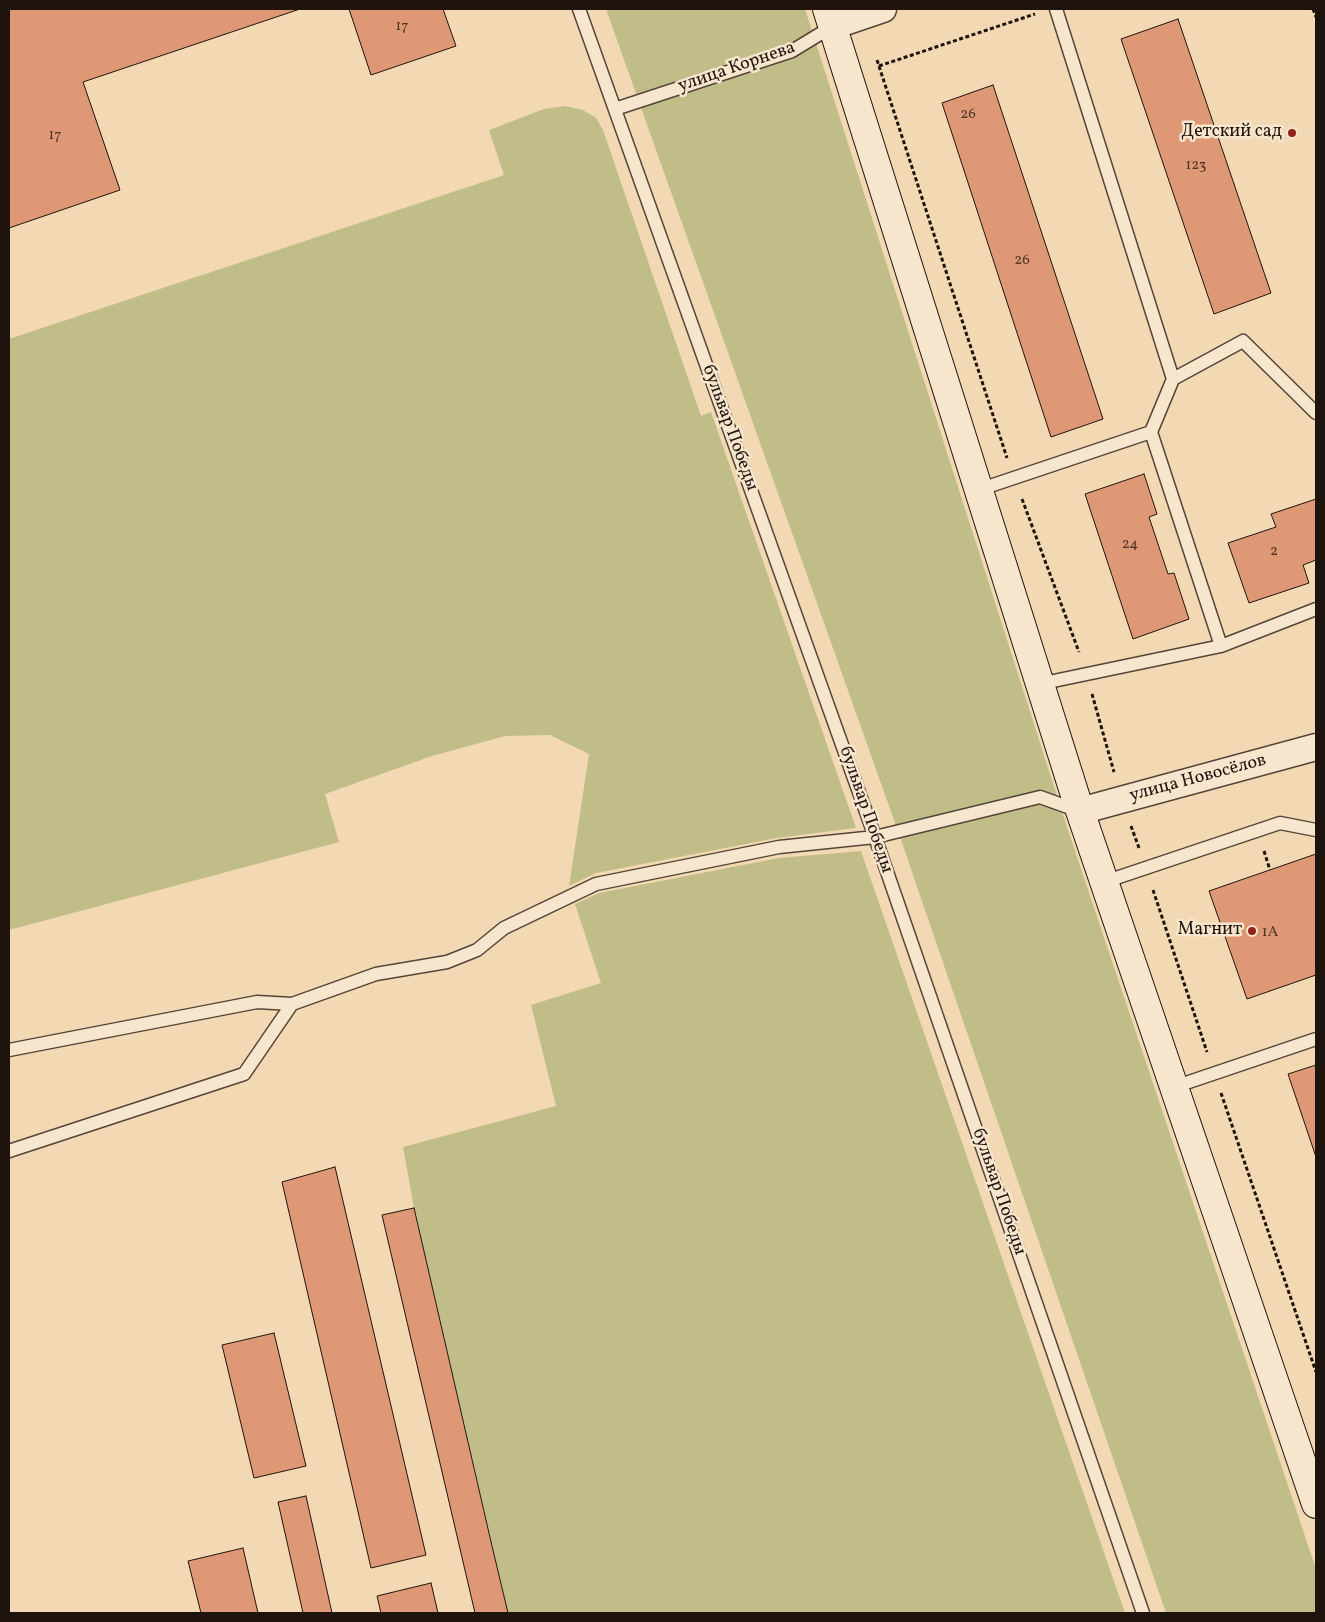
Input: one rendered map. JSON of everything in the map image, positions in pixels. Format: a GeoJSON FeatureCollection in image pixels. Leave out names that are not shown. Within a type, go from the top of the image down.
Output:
{"type":"FeatureCollection","features":[{"type":"Feature","properties":{"kind":"street","name":"улица Корнева"},"geometry":{"type":"LineString","coordinates":[[830,18],[884,9]]}},
{"type":"Feature","properties":{"kind":"street"},"geometry":{"type":"LineString","coordinates":[[830,18],[1080,811],[1316,1504]]}},
{"type":"Feature","properties":{"kind":"street","name":"улица Новосёлов"},"geometry":{"type":"LineString","coordinates":[[1080,811],[1316,747]]}},
{"type":"Feature","properties":{"kind":"lane","name":"бульвар Победы"},"geometry":{"type":"LineString","coordinates":[[579,9],[875,837],[1143,1613]]}},
{"type":"Feature","properties":{"kind":"lane"},"geometry":{"type":"LineString","coordinates":[[1056,9],[1173,379]]}},
{"type":"Feature","properties":{"kind":"lane","name":"улица Корнева"},"geometry":{"type":"LineString","coordinates":[[615,109],[792,52],[830,18]]}},
{"type":"Feature","properties":{"kind":"lane"},"geometry":{"type":"LineString","coordinates":[[1220,646],[1151,432],[1173,379],[1243,341],[1316,413]]}},
{"type":"Feature","properties":{"kind":"lane"},"geometry":{"type":"LineString","coordinates":[[978,490],[1151,432]]}},
{"type":"Feature","properties":{"kind":"lane"},"geometry":{"type":"LineString","coordinates":[[1039,684],[1220,646],[1316,609]]}},
{"type":"Feature","properties":{"kind":"lane"},"geometry":{"type":"LineString","coordinates":[[9,1050],[257,1002],[292,1004],[376,974],[447,962],[477,950],[504,928],[596,884],[778,846],[875,837],[1040,797],[1080,811]]}},
{"type":"Feature","properties":{"kind":"lane"},"geometry":{"type":"LineString","coordinates":[[1104,882],[1280,823],[1316,830]]}},
{"type":"Feature","properties":{"kind":"lane"},"geometry":{"type":"LineString","coordinates":[[9,1151],[244,1074],[292,1004]]}},
{"type":"Feature","properties":{"kind":"lane"},"geometry":{"type":"LineString","coordinates":[[1174,1087],[1316,1039]]}},
{"type":"Feature","properties":{"kind":"path"},"geometry":{"type":"LineString","coordinates":[[1313,9],[1316,17]]}},
{"type":"Feature","properties":{"kind":"path"},"geometry":{"type":"LineString","coordinates":[[879,66],[1042,12]]}},
{"type":"Feature","properties":{"kind":"path"},"geometry":{"type":"LineString","coordinates":[[1263,848],[1270,870]]}},
{"type":"Feature","properties":{"kind":"shaded area"},"geometry":{"type":"Polygon","coordinates":[[[606,9],[805,9],[1067,827],[1316,1569],[1316,1613],[1166,1613],[900,837],[606,9]]]}},
{"type":"Feature","properties":{"kind":"shaded area"},"geometry":{"type":"Polygon","coordinates":[[[565,106],[583,110],[596,118],[603,130],[701,416],[711,412],[856,828],[777,838],[596,873],[569,886],[589,754],[550,735],[505,736],[432,756],[325,794],[339,842],[9,930],[9,339],[504,175],[489,130],[544,109],[565,106]]]}},
{"type":"Feature","properties":{"kind":"shaded area"},"geometry":{"type":"Polygon","coordinates":[[[861,851],[1125,1613],[508,1613],[414,1208],[403,1147],[556,1106],[531,1005],[601,983],[575,904],[599,893],[779,858],[861,851]]]}},
{"type":"Feature","properties":{"kind":"building"},"geometry":{"type":"Polygon","coordinates":[[[9,9],[300,9],[83,82],[120,190],[9,228],[9,9]]]}},
{"type":"Feature","properties":{"kind":"building"},"geometry":{"type":"Polygon","coordinates":[[[349,9],[443,9],[456,46],[371,75],[349,9]]]}},
{"type":"Feature","properties":{"kind":"building"},"geometry":{"type":"Polygon","coordinates":[[[1178,19],[1271,293],[1214,314],[1121,39],[1178,19]]]}},
{"type":"Feature","properties":{"kind":"building"},"geometry":{"type":"Polygon","coordinates":[[[993,85],[1103,419],[1051,437],[942,103],[993,85]]]}},
{"type":"Feature","properties":{"kind":"building"},"geometry":{"type":"Polygon","coordinates":[[[1144,474],[1157,514],[1149,517],[1168,574],[1174,573],[1189,619],[1133,639],[1085,494],[1144,474]]]}},
{"type":"Feature","properties":{"kind":"building"},"geometry":{"type":"Polygon","coordinates":[[[1316,499],[1316,560],[1303,565],[1309,583],[1249,603],[1228,543],[1276,527],[1271,514],[1316,499]]]}},
{"type":"Feature","properties":{"kind":"building"},"geometry":{"type":"Polygon","coordinates":[[[1316,854],[1316,975],[1247,999],[1209,891],[1316,854]]]}},
{"type":"Feature","properties":{"kind":"building"},"geometry":{"type":"Polygon","coordinates":[[[1316,1065],[1316,1157],[1288,1074],[1316,1065]]]}},
{"type":"Feature","properties":{"kind":"building"},"geometry":{"type":"Polygon","coordinates":[[[335,1167],[426,1555],[371,1568],[282,1182],[335,1167]]]}},
{"type":"Feature","properties":{"kind":"building"},"geometry":{"type":"Polygon","coordinates":[[[414,1208],[508,1613],[475,1613],[382,1215],[414,1208]]]}},
{"type":"Feature","properties":{"kind":"building"},"geometry":{"type":"Polygon","coordinates":[[[274,1333],[306,1466],[254,1478],[222,1345],[274,1333]]]}},
{"type":"Feature","properties":{"kind":"building"},"geometry":{"type":"Polygon","coordinates":[[[306,1496],[332,1613],[303,1613],[278,1502],[306,1496]]]}},
{"type":"Feature","properties":{"kind":"building"},"geometry":{"type":"Polygon","coordinates":[[[243,1548],[258,1613],[201,1613],[188,1561],[243,1548]]]}},
{"type":"Feature","properties":{"kind":"building"},"geometry":{"type":"Polygon","coordinates":[[[431,1583],[438,1613],[381,1613],[377,1596],[431,1583]]]}},
{"type":"Feature","properties":{"kind":"place","name":"Детский сад"},"geometry":{"type":"Point","coordinates":[1292,133]}},
{"type":"Feature","properties":{"kind":"place","name":"Магнит"},"geometry":{"type":"Point","coordinates":[1252,931]}}]}
